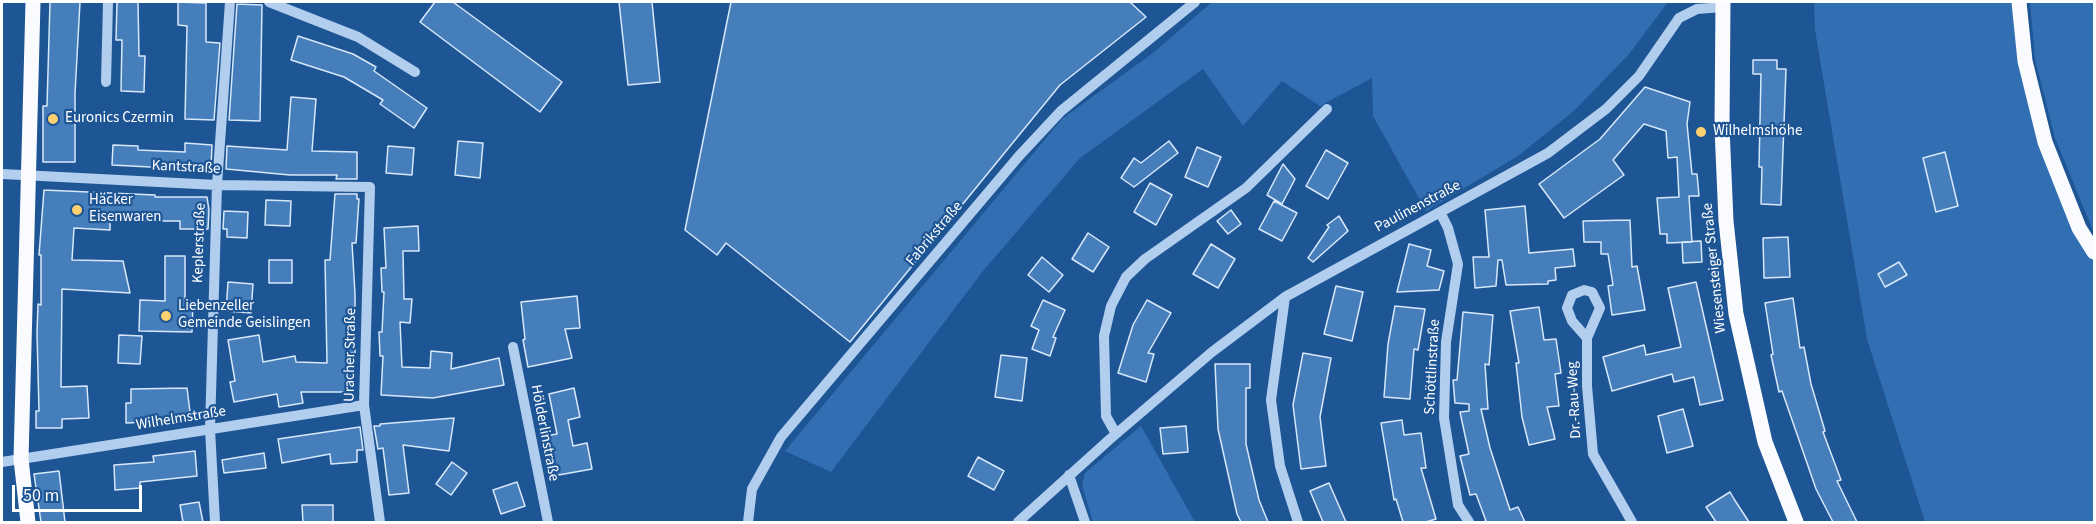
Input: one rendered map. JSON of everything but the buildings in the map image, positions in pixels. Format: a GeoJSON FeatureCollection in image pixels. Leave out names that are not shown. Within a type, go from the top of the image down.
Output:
{"type":"FeatureCollection","features":[{"type":"Feature","properties":{"kind":"main road"},"geometry":{"type":"LineString","coordinates":[[28,522],[21,459],[33,2]]}},
{"type":"Feature","properties":{"kind":"main road"},"geometry":{"type":"LineString","coordinates":[[2019,2],[2025,61],[2045,142],[2079,228],[2094,252]]}},
{"type":"Feature","properties":{"kind":"main road","name":"Wiesensteiger Straße"},"geometry":{"type":"LineString","coordinates":[[1723,4],[1722,128],[1726,221],[1736,314],[1765,442],[1796,522]]}},
{"type":"Feature","properties":{"kind":"street"},"geometry":{"type":"LineString","coordinates":[[106,82],[108,2]]}},
{"type":"Feature","properties":{"kind":"street","name":"Keplerstraße"},"geometry":{"type":"LineString","coordinates":[[215,522],[210,429],[217,185],[230,2]]}},
{"type":"Feature","properties":{"kind":"street"},"geometry":{"type":"LineString","coordinates":[[269,2],[357,37],[415,72]]}},
{"type":"Feature","properties":{"kind":"street","name":"Fabrikstraße"},"geometry":{"type":"LineString","coordinates":[[748,522],[752,489],[781,437],[1019,156],[1060,111],[1195,2]]}},
{"type":"Feature","properties":{"kind":"street","name":"Paulinenstraße"},"geometry":{"type":"LineString","coordinates":[[1018,522],[1212,352],[1285,297],[1548,153],[1606,109],[1639,76],[1679,18],[1697,9],[1723,4]]}},
{"type":"Feature","properties":{"kind":"street"},"geometry":{"type":"LineString","coordinates":[[1116,434],[1106,416],[1104,336],[1111,306],[1126,277],[1145,259],[1246,188],[1327,109]]}},
{"type":"Feature","properties":{"kind":"street","name":"Kantstraße"},"geometry":{"type":"LineString","coordinates":[[2,174],[217,185],[370,187]]}},
{"type":"Feature","properties":{"kind":"street","name":"Uracher Straße"},"geometry":{"type":"LineString","coordinates":[[370,187],[364,405],[380,522]]}},
{"type":"Feature","properties":{"kind":"street","name":"Schöttlinstraße"},"geometry":{"type":"LineString","coordinates":[[1440,212],[1448,228],[1458,264],[1446,342],[1444,418],[1458,505],[1468,522]]}},
{"type":"Feature","properties":{"kind":"street"},"geometry":{"type":"LineString","coordinates":[[1285,297],[1271,400],[1280,466],[1298,522]]}},
{"type":"Feature","properties":{"kind":"street","name":"Dr.-Rau-Weg"},"geometry":{"type":"LineString","coordinates":[[1587,338],[1587,386],[1593,454],[1632,522]]}},
{"type":"Feature","properties":{"kind":"street","name":"Hölderlinstraße"},"geometry":{"type":"LineString","coordinates":[[513,347],[544,513],[548,522]]}},
{"type":"Feature","properties":{"kind":"street","name":"Wilhelmstraße"},"geometry":{"type":"LineString","coordinates":[[2,462],[364,405]]}},
{"type":"Feature","properties":{"kind":"street"},"geometry":{"type":"LineString","coordinates":[[1069,475],[1085,522]]}},
{"type":"Feature","properties":{"kind":"shaded area"},"geometry":{"type":"Polygon","coordinates":[[[1212,2],[1668,2],[1629,54],[1575,110],[1518,156],[1426,211],[1373,116],[1372,78],[1320,106],[1282,81],[1243,126],[1203,69],[1080,158],[983,271],[831,472],[785,451],[1062,119],[1153,53],[1212,2]]]}},
{"type":"Feature","properties":{"kind":"shaded area"},"geometry":{"type":"Polygon","coordinates":[[[1814,2],[2019,2],[2045,142],[2094,253],[2094,522],[1925,522],[1867,339],[1815,30],[1814,2]]]}},
{"type":"Feature","properties":{"kind":"shaded area"},"geometry":{"type":"Polygon","coordinates":[[[2030,2],[2094,2],[2094,233],[2055,138],[2035,59],[2030,2]]]}},
{"type":"Feature","properties":{"kind":"shaded area"},"geometry":{"type":"Polygon","coordinates":[[[1141,426],[1195,522],[1093,522],[1082,485],[1085,473],[1141,426]]]}},
{"type":"Feature","properties":{"kind":"place","name":"Euronics Czermin"},"geometry":{"type":"Point","coordinates":[53,119]}},
{"type":"Feature","properties":{"kind":"place","name":"Wilhelmshöhe"},"geometry":{"type":"Point","coordinates":[1701,132]}},
{"type":"Feature","properties":{"kind":"place","name":"Häcker Eisenwaren"},"geometry":{"type":"Point","coordinates":[77,210]}},
{"type":"Feature","properties":{"kind":"place","name":"Liebenzeller Gemeinde Geislingen"},"geometry":{"type":"Point","coordinates":[166,316]}}]}
